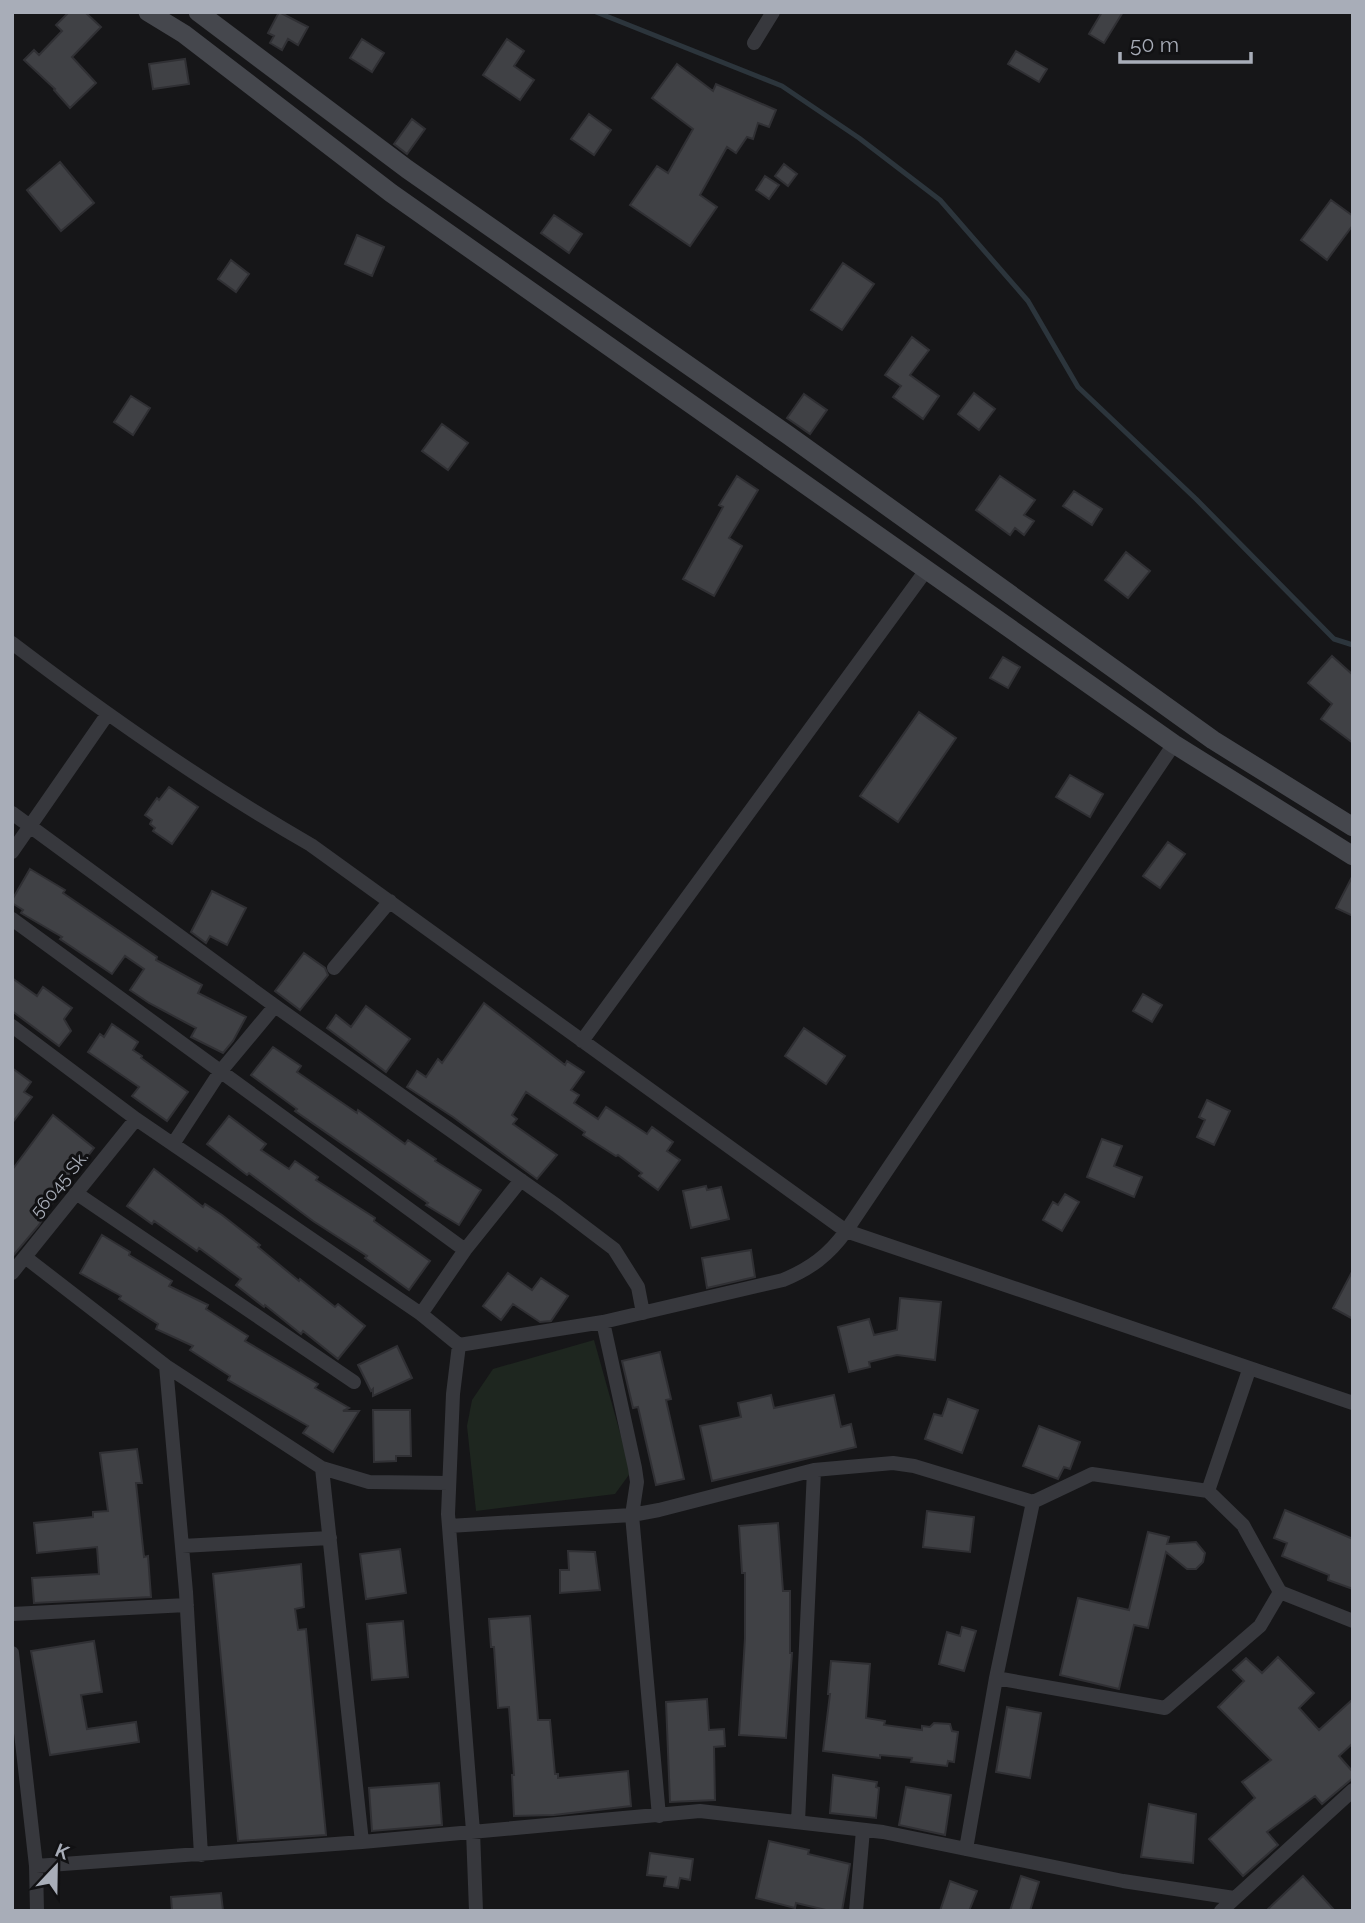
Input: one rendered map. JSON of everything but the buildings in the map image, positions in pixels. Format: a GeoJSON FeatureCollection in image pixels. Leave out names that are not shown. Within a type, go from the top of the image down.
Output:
{"type":"FeatureCollection","features":[{"type":"Feature","properties":{"kind":"main road"},"geometry":{"type":"LineString","coordinates":[[148,12],[184,34],[391,193],[1174,744],[1353,856]]}},
{"type":"Feature","properties":{"kind":"main road"},"geometry":{"type":"LineString","coordinates":[[198,12],[407,169],[788,435],[1213,740],[1353,827]]}},
{"type":"Feature","properties":{"kind":"street"},"geometry":{"type":"LineString","coordinates":[[754,43],[773,12]]}},
{"type":"Feature","properties":{"kind":"street"},"geometry":{"type":"LineString","coordinates":[[582,1041],[927,569]]}},
{"type":"Feature","properties":{"kind":"street"},"geometry":{"type":"LineString","coordinates":[[12,643],[107,715],[251,811],[311,845],[846,1231],[1353,1404]]}},
{"type":"Feature","properties":{"kind":"street"},"geometry":{"type":"LineString","coordinates":[[12,852],[107,715]]}},
{"type":"Feature","properties":{"kind":"street"},"geometry":{"type":"LineString","coordinates":[[12,1026],[136,1119],[421,1314],[459,1345],[603,1322],[783,1280],[804,1272],[821,1259],[846,1231],[1174,744]]}},
{"type":"Feature","properties":{"kind":"street"},"geometry":{"type":"LineString","coordinates":[[12,813],[614,1249],[638,1287],[643,1313]]}},
{"type":"Feature","properties":{"kind":"street"},"geometry":{"type":"LineString","coordinates":[[334,968],[390,901]]}},
{"type":"Feature","properties":{"kind":"street"},"geometry":{"type":"LineString","coordinates":[[12,919],[466,1250]]}},
{"type":"Feature","properties":{"kind":"street"},"geometry":{"type":"LineString","coordinates":[[173,1144],[220,1072],[275,1006]]}},
{"type":"Feature","properties":{"kind":"street","name":"56045 Sk."},"geometry":{"type":"LineString","coordinates":[[12,1273],[136,1119]]}},
{"type":"Feature","properties":{"kind":"street"},"geometry":{"type":"LineString","coordinates":[[421,1314],[466,1250],[521,1180]]}},
{"type":"Feature","properties":{"kind":"street"},"geometry":{"type":"LineString","coordinates":[[76,1193],[354,1382]]}},
{"type":"Feature","properties":{"kind":"street"},"geometry":{"type":"LineString","coordinates":[[25,1257],[166,1366],[322,1468],[369,1482],[449,1483]]}},
{"type":"Feature","properties":{"kind":"street"},"geometry":{"type":"LineString","coordinates":[[603,1322],[637,1482],[632,1515],[659,1816]]}},
{"type":"Feature","properties":{"kind":"street"},"geometry":{"type":"LineString","coordinates":[[459,1345],[453,1394],[449,1526],[473,1831],[476,1911]]}},
{"type":"Feature","properties":{"kind":"street"},"geometry":{"type":"LineString","coordinates":[[166,1366],[187,1605],[201,1855]]}},
{"type":"Feature","properties":{"kind":"street"},"geometry":{"type":"LineString","coordinates":[[1208,1491],[1249,1370]]}},
{"type":"Feature","properties":{"kind":"street"},"geometry":{"type":"LineString","coordinates":[[449,1526],[632,1515],[814,1471],[873,1464],[904,1464],[1032,1502],[1092,1474],[1208,1491],[1243,1525],[1279,1592],[1353,1621]]}},
{"type":"Feature","properties":{"kind":"street"},"geometry":{"type":"LineString","coordinates":[[322,1468],[362,1842]]}},
{"type":"Feature","properties":{"kind":"street"},"geometry":{"type":"LineString","coordinates":[[798,1822],[814,1471]]}},
{"type":"Feature","properties":{"kind":"street"},"geometry":{"type":"LineString","coordinates":[[965,1849],[1032,1502]]}},
{"type":"Feature","properties":{"kind":"street"},"geometry":{"type":"LineString","coordinates":[[182,1546],[330,1538]]}},
{"type":"Feature","properties":{"kind":"street"},"geometry":{"type":"LineString","coordinates":[[996,1678],[1165,1708],[1260,1626],[1279,1592]]}},
{"type":"Feature","properties":{"kind":"street"},"geometry":{"type":"LineString","coordinates":[[12,1614],[187,1605]]}},
{"type":"Feature","properties":{"kind":"street"},"geometry":{"type":"LineString","coordinates":[[12,1653],[36,1866],[37,1911]]}},
{"type":"Feature","properties":{"kind":"street"},"geometry":{"type":"LineString","coordinates":[[1221,1911],[1353,1790]]}},
{"type":"Feature","properties":{"kind":"street"},"geometry":{"type":"LineString","coordinates":[[36,1866],[362,1842],[700,1811],[863,1830],[1123,1881],[1234,1898]]}},
{"type":"Feature","properties":{"kind":"street"},"geometry":{"type":"LineString","coordinates":[[856,1911],[863,1830]]}},
{"type":"Feature","properties":{"kind":"shaded area"},"geometry":{"type":"Polygon","coordinates":[[[594,1340],[631,1472],[615,1494],[476,1511],[467,1426],[472,1400],[493,1369],[594,1340]]]}},
{"type":"Feature","properties":{"kind":"waterway"},"geometry":{"type":"LineString","coordinates":[[596,12],[782,86],[859,138],[940,200],[1028,301],[1078,387],[1196,499],[1334,639],[1353,645]]}}]}
